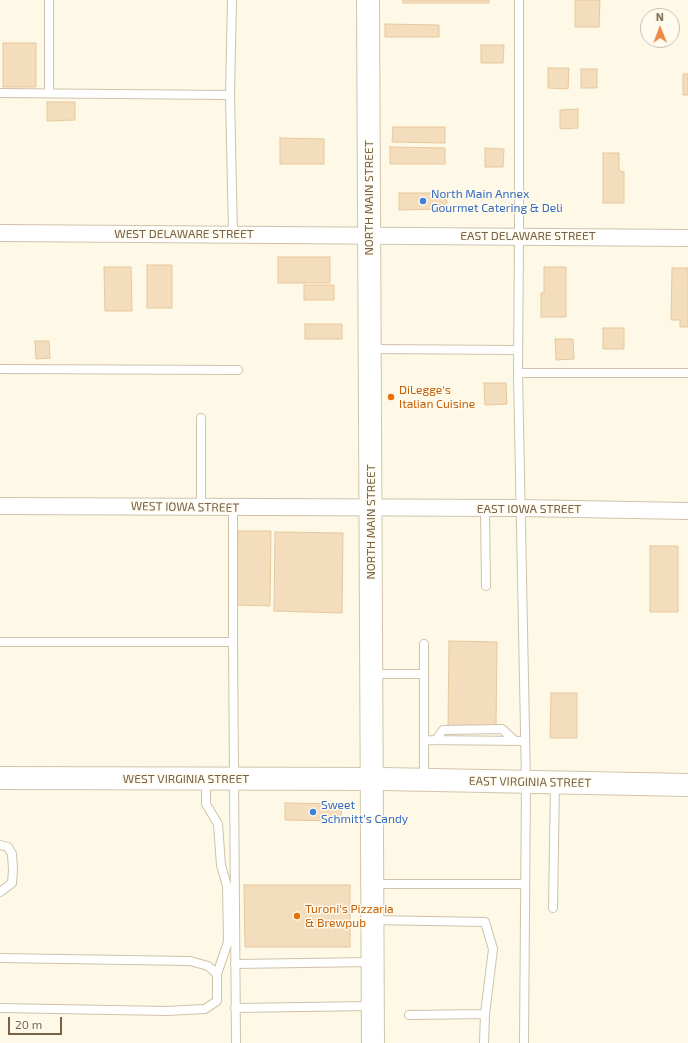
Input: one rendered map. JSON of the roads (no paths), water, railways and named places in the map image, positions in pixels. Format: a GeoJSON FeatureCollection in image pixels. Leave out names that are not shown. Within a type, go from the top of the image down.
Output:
{"type":"FeatureCollection","features":[{"type":"Feature","properties":{"kind":"street","name":"NORTH MAIN STREET"},"geometry":{"type":"LineString","coordinates":[[368,0],[373,1043]]}},
{"type":"Feature","properties":{"kind":"street","name":"WEST DELAWARE STREET"},"geometry":{"type":"LineString","coordinates":[[0,233],[369,235]]}},
{"type":"Feature","properties":{"kind":"street","name":"EAST DELAWARE STREET"},"geometry":{"type":"LineString","coordinates":[[369,235],[688,238]]}},
{"type":"Feature","properties":{"kind":"street","name":"WEST IOWA STREET"},"geometry":{"type":"LineString","coordinates":[[0,506],[371,509]]}},
{"type":"Feature","properties":{"kind":"street","name":"EAST IOWA STREET"},"geometry":{"type":"LineString","coordinates":[[371,509],[519,508],[688,511]]}},
{"type":"Feature","properties":{"kind":"street","name":"WEST VIRGINIA STREET"},"geometry":{"type":"LineString","coordinates":[[0,778],[371,779]]}},
{"type":"Feature","properties":{"kind":"street","name":"EAST VIRGINIA STREET"},"geometry":{"type":"LineString","coordinates":[[371,779],[688,785]]}},
{"type":"Feature","properties":{"kind":"lane"},"geometry":{"type":"LineString","coordinates":[[49,0],[49,92]]}},
{"type":"Feature","properties":{"kind":"lane"},"geometry":{"type":"LineString","coordinates":[[232,0],[230,95],[233,235]]}},
{"type":"Feature","properties":{"kind":"lane"},"geometry":{"type":"LineString","coordinates":[[519,0],[519,508],[526,782],[524,1043]]}},
{"type":"Feature","properties":{"kind":"lane"},"geometry":{"type":"LineString","coordinates":[[0,93],[49,92],[230,95]]}},
{"type":"Feature","properties":{"kind":"lane"},"geometry":{"type":"LineString","coordinates":[[370,349],[518,350]]}},
{"type":"Feature","properties":{"kind":"lane"},"geometry":{"type":"LineString","coordinates":[[0,369],[238,370]]}},
{"type":"Feature","properties":{"kind":"lane"},"geometry":{"type":"LineString","coordinates":[[518,372],[688,373]]}},
{"type":"Feature","properties":{"kind":"lane"},"geometry":{"type":"LineString","coordinates":[[201,418],[201,507]]}},
{"type":"Feature","properties":{"kind":"lane"},"geometry":{"type":"LineString","coordinates":[[233,508],[233,779],[236,1043]]}},
{"type":"Feature","properties":{"kind":"lane"},"geometry":{"type":"LineString","coordinates":[[485,508],[486,586]]}},
{"type":"Feature","properties":{"kind":"lane"},"geometry":{"type":"LineString","coordinates":[[0,642],[233,642]]}},
{"type":"Feature","properties":{"kind":"lane"},"geometry":{"type":"LineString","coordinates":[[424,644],[424,780]]}},
{"type":"Feature","properties":{"kind":"lane"},"geometry":{"type":"LineString","coordinates":[[371,674],[424,674]]}},
{"type":"Feature","properties":{"kind":"lane"},"geometry":{"type":"LineString","coordinates":[[424,740],[525,741]]}},
{"type":"Feature","properties":{"kind":"lane"},"geometry":{"type":"LineString","coordinates":[[0,1008],[167,1011],[205,1009],[217,1001],[217,974],[228,942],[227,886],[221,865],[218,824],[206,804],[206,779]]}},
{"type":"Feature","properties":{"kind":"lane"},"geometry":{"type":"LineString","coordinates":[[553,908],[555,782]]}},
{"type":"Feature","properties":{"kind":"lane"},"geometry":{"type":"LineString","coordinates":[[0,845],[8,847],[12,854],[14,870],[12,883],[0,892]]}},
{"type":"Feature","properties":{"kind":"lane"},"geometry":{"type":"LineString","coordinates":[[372,884],[525,884]]}},
{"type":"Feature","properties":{"kind":"lane"},"geometry":{"type":"LineString","coordinates":[[372,920],[485,922],[493,949],[485,1014],[484,1043]]}},
{"type":"Feature","properties":{"kind":"lane"},"geometry":{"type":"LineString","coordinates":[[0,958],[190,961],[208,966],[217,974]]}},
{"type":"Feature","properties":{"kind":"lane"},"geometry":{"type":"LineString","coordinates":[[235,964],[372,962]]}},
{"type":"Feature","properties":{"kind":"lane"},"geometry":{"type":"LineString","coordinates":[[235,1008],[372,1006]]}},
{"type":"Feature","properties":{"kind":"lane"},"geometry":{"type":"LineString","coordinates":[[409,1015],[485,1014]]}},
{"type":"Feature","properties":{"kind":"place","name":"North Main Annex Gourmet Catering & Deli"},"geometry":{"type":"Point","coordinates":[423,201]}},
{"type":"Feature","properties":{"kind":"place","name":"DiLegge's Italian Cuisine"},"geometry":{"type":"Point","coordinates":[391,397]}},
{"type":"Feature","properties":{"kind":"place","name":"Sweet Schmitt's Candy"},"geometry":{"type":"Point","coordinates":[313,812]}},
{"type":"Feature","properties":{"kind":"place","name":"Turoni's Pizzaria & Brewpub"},"geometry":{"type":"Point","coordinates":[297,916]}}]}
